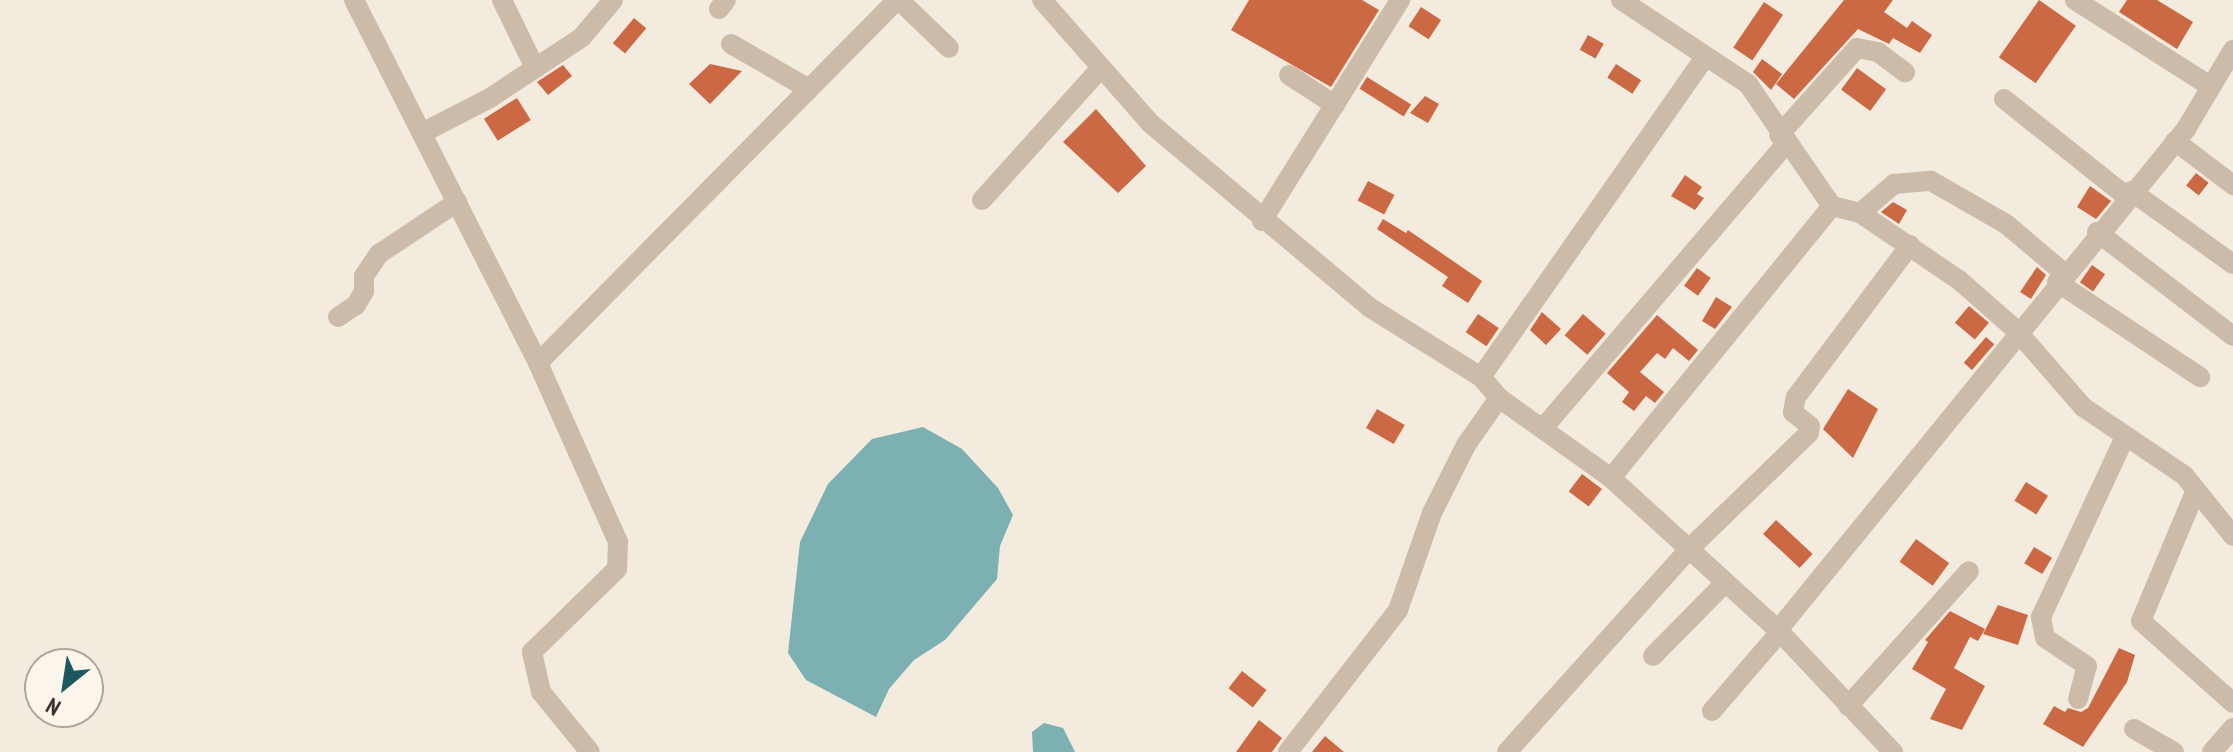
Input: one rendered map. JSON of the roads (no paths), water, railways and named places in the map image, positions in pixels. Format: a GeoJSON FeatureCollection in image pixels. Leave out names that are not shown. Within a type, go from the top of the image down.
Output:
{"type":"FeatureCollection","features":[{"type":"Feature","properties":{"kind":"street"},"geometry":{"type":"LineString","coordinates":[[354,0],[538,363],[618,542],[617,569],[532,652],[541,692],[590,752]]}},
{"type":"Feature","properties":{"kind":"street"},"geometry":{"type":"LineString","coordinates":[[502,0],[535,68]]}},
{"type":"Feature","properties":{"kind":"street"},"geometry":{"type":"LineString","coordinates":[[422,133],[535,68],[582,37],[613,0]]}},
{"type":"Feature","properties":{"kind":"street"},"geometry":{"type":"LineString","coordinates":[[538,363],[898,0],[949,48]]}},
{"type":"Feature","properties":{"kind":"street"},"geometry":{"type":"LineString","coordinates":[[1042,0],[1150,123],[1262,221],[1369,307],[1481,377],[1499,398],[1544,427],[1611,478],[1779,631],[1893,752]]}},
{"type":"Feature","properties":{"kind":"street"},"geometry":{"type":"LineString","coordinates":[[1262,221],[1400,0]]}},
{"type":"Feature","properties":{"kind":"street"},"geometry":{"type":"LineString","coordinates":[[1621,0],[1748,84],[1782,140],[1832,206],[1860,213],[1910,245],[2017,331],[2083,407],[2184,475],[2233,536]]}},
{"type":"Feature","properties":{"kind":"street"},"geometry":{"type":"LineString","coordinates":[[2075,0],[2210,86]]}},
{"type":"Feature","properties":{"kind":"street"},"geometry":{"type":"LineString","coordinates":[[731,44],[809,89]]}},
{"type":"Feature","properties":{"kind":"street"},"geometry":{"type":"LineString","coordinates":[[1544,427],[1857,48],[1878,52],[1905,72]]}},
{"type":"Feature","properties":{"kind":"street"},"geometry":{"type":"LineString","coordinates":[[1712,711],[2060,277],[2175,141],[2233,50]]}},
{"type":"Feature","properties":{"kind":"street"},"geometry":{"type":"LineString","coordinates":[[1481,377],[1705,57]]}},
{"type":"Feature","properties":{"kind":"street"},"geometry":{"type":"LineString","coordinates":[[982,200],[1101,68]]}},
{"type":"Feature","properties":{"kind":"street"},"geometry":{"type":"LineString","coordinates":[[1289,75],[1335,105]]}},
{"type":"Feature","properties":{"kind":"street"},"geometry":{"type":"LineString","coordinates":[[2004,99],[2129,194],[2233,264]]}},
{"type":"Feature","properties":{"kind":"street"},"geometry":{"type":"LineString","coordinates":[[2175,141],[2233,185]]}},
{"type":"Feature","properties":{"kind":"street"},"geometry":{"type":"LineString","coordinates":[[1860,213],[1894,184],[1931,181],[2006,224],[2060,277],[2200,377]]}},
{"type":"Feature","properties":{"kind":"street"},"geometry":{"type":"LineString","coordinates":[[338,317],[356,305],[364,291],[364,276],[379,254],[457,202]]}},
{"type":"Feature","properties":{"kind":"street"},"geometry":{"type":"LineString","coordinates":[[1611,478],[1832,206]]}},
{"type":"Feature","properties":{"kind":"street"},"geometry":{"type":"LineString","coordinates":[[2097,232],[2233,336]]}},
{"type":"Feature","properties":{"kind":"street"},"geometry":{"type":"LineString","coordinates":[[1507,752],[1690,548],[1809,433],[1810,426],[1793,412],[1796,397],[1910,245]]}},
{"type":"Feature","properties":{"kind":"street"},"geometry":{"type":"LineString","coordinates":[[1288,752],[1398,610],[1432,513],[1466,445],[1499,398]]}},
{"type":"Feature","properties":{"kind":"street"},"geometry":{"type":"LineString","coordinates":[[2078,699],[2087,666],[2045,638],[2041,617],[2125,437]]}},
{"type":"Feature","properties":{"kind":"street"},"geometry":{"type":"LineString","coordinates":[[2196,490],[2141,621],[2233,703]]}},
{"type":"Feature","properties":{"kind":"street"},"geometry":{"type":"LineString","coordinates":[[1848,706],[1969,571]]}},
{"type":"Feature","properties":{"kind":"street"},"geometry":{"type":"LineString","coordinates":[[1653,656],[1724,584]]}},
{"type":"Feature","properties":{"kind":"street"},"geometry":{"type":"LineString","coordinates":[[2212,752],[2233,728]]}},
{"type":"Feature","properties":{"kind":"street"},"geometry":{"type":"LineString","coordinates":[[2134,729],[2174,752]]}},
{"type":"Feature","properties":{"kind":"water"},"geometry":{"type":"Polygon","coordinates":[[[923,427],[962,449],[998,488],[1013,515],[1000,546],[997,579],[945,640],[914,660],[889,689],[876,717],[806,680],[788,653],[800,542],[828,484],[872,439],[923,427]]]}},
{"type":"Feature","properties":{"kind":"water"},"geometry":{"type":"Polygon","coordinates":[[[1044,723],[1063,728],[1075,752],[1033,752],[1032,732],[1044,723]]]}}]}
